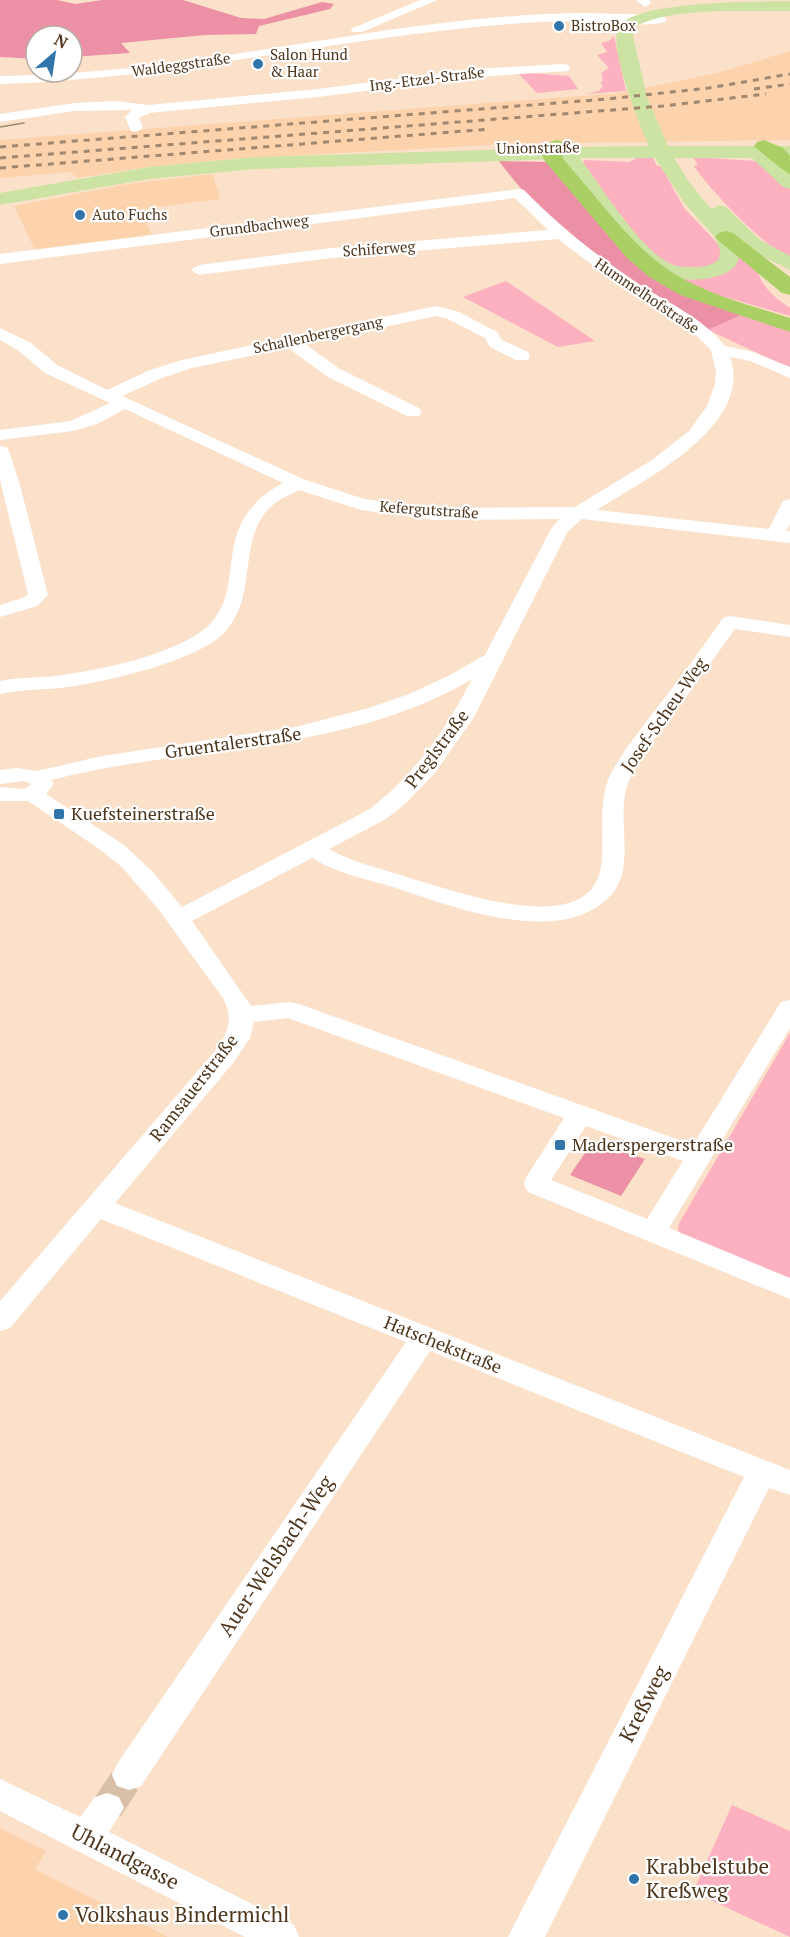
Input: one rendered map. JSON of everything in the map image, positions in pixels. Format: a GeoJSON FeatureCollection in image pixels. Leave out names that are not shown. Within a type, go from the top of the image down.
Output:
{"type":"FeatureCollection","features":[{"type":"Feature","properties":{"kind":"highway"},"geometry":{"type":"LineString","coordinates":[[776,150],[790,168]]}},
{"type":"Feature","properties":{"kind":"highway"},"geometry":{"type":"LineString","coordinates":[[559,151],[554,160],[635,253],[656,271],[688,290],[790,324]]}},
{"type":"Feature","properties":{"kind":"highway"},"geometry":{"type":"LineString","coordinates":[[726,237],[790,288]]}},
{"type":"Feature","properties":{"kind":"highway"},"geometry":{"type":"LineString","coordinates":[[753,244],[790,274]]}},
{"type":"Feature","properties":{"kind":"main road","name":"Waldeggstraße"},"geometry":{"type":"LineString","coordinates":[[640,29],[661,19],[692,14],[790,8]]}},
{"type":"Feature","properties":{"kind":"main road","name":"Waldeggstraße"},"geometry":{"type":"LineString","coordinates":[[640,29],[678,10],[790,8]]}},
{"type":"Feature","properties":{"kind":"main road"},"geometry":{"type":"LineString","coordinates":[[640,76],[625,36],[626,28],[640,29],[640,76],[648,124],[677,164],[753,244],[790,264]]}},
{"type":"Feature","properties":{"kind":"main road"},"geometry":{"type":"LineString","coordinates":[[776,150],[762,159],[790,183]]}},
{"type":"Feature","properties":{"kind":"main road","name":"Unionstraße"},"geometry":{"type":"LineString","coordinates":[[0,199],[149,173],[287,162],[559,151],[776,150]]}},
{"type":"Feature","properties":{"kind":"main road"},"geometry":{"type":"LineString","coordinates":[[559,151],[640,250],[657,265],[688,273],[717,270],[727,264],[730,259],[726,237],[694,203],[677,164]]}},
{"type":"Feature","properties":{"kind":"street"},"geometry":{"type":"LineString","coordinates":[[339,42],[336,39],[341,36],[431,0]]}},
{"type":"Feature","properties":{"kind":"street","name":"Waldeggstraße"},"geometry":{"type":"LineString","coordinates":[[0,80],[120,74],[474,24],[576,16],[640,29]]}},
{"type":"Feature","properties":{"kind":"street","name":"Ing.-Etzel-Straße"},"geometry":{"type":"LineString","coordinates":[[0,118],[89,107],[140,106],[149,109],[307,94],[475,73],[563,68]]}},
{"type":"Feature","properties":{"kind":"street"},"geometry":{"type":"LineString","coordinates":[[136,128],[132,117],[134,114],[149,109]]}},
{"type":"Feature","properties":{"kind":"street","name":"Hummelhofstraße"},"geometry":{"type":"LineString","coordinates":[[519,193],[559,234],[627,284],[700,331],[720,351]]}},
{"type":"Feature","properties":{"kind":"street","name":"Grundbachweg"},"geometry":{"type":"LineString","coordinates":[[0,259],[519,193]]}},
{"type":"Feature","properties":{"kind":"street","name":"Schiferweg"},"geometry":{"type":"LineString","coordinates":[[199,270],[331,253],[559,234]]}},
{"type":"Feature","properties":{"kind":"street","name":"Schallenbergergang"},"geometry":{"type":"LineString","coordinates":[[107,396],[180,366],[439,310],[491,335],[497,344],[522,356]]}},
{"type":"Feature","properties":{"kind":"street","name":"Kefergutstraße"},"geometry":{"type":"LineString","coordinates":[[0,333],[25,347],[51,369],[107,396],[297,483],[361,504],[410,512],[451,514],[578,513],[782,536]]}},
{"type":"Feature","properties":{"kind":"street"},"geometry":{"type":"LineString","coordinates":[[290,341],[334,373],[413,412]]}},
{"type":"Feature","properties":{"kind":"street"},"geometry":{"type":"LineString","coordinates":[[720,351],[736,351],[750,355],[790,373]]}},
{"type":"Feature","properties":{"kind":"street","name":"Preglstraße"},"geometry":{"type":"LineString","coordinates":[[179,918],[370,820],[398,799],[427,768],[463,717],[560,529],[578,513],[674,453],[706,423],[718,403],[724,383],[720,351]]}},
{"type":"Feature","properties":{"kind":"street"},"geometry":{"type":"LineString","coordinates":[[0,435],[73,426],[91,420],[124,403]]}},
{"type":"Feature","properties":{"kind":"street"},"geometry":{"type":"LineString","coordinates":[[0,451],[6,490],[38,595],[24,605],[0,611]]}},
{"type":"Feature","properties":{"kind":"street"},"geometry":{"type":"LineString","coordinates":[[3,681],[81,678],[184,649],[214,632],[230,607],[253,517],[266,501],[297,483]]}},
{"type":"Feature","properties":{"kind":"street"},"geometry":{"type":"LineString","coordinates":[[782,536],[790,505]]}},
{"type":"Feature","properties":{"kind":"street","name":"Josef-Scheu-Weg"},"geometry":{"type":"LineString","coordinates":[[314,849],[340,863],[495,910],[542,914],[583,905],[603,891],[611,873],[610,812],[621,776],[730,622],[790,631]]}},
{"type":"Feature","properties":{"kind":"street","name":"Gruentalerstraße"},"geometry":{"type":"LineString","coordinates":[[35,786],[77,766],[317,731],[374,715],[425,695],[494,658]]}},
{"type":"Feature","properties":{"kind":"street"},"geometry":{"type":"LineString","coordinates":[[425,695],[448,701],[463,717]]}},
{"type":"Feature","properties":{"kind":"street"},"geometry":{"type":"LineString","coordinates":[[0,777],[11,775],[35,786],[48,807],[125,858],[146,877],[179,918],[236,1002],[242,1015]]}},
{"type":"Feature","properties":{"kind":"street"},"geometry":{"type":"LineString","coordinates":[[0,794],[35,786]]}},
{"type":"Feature","properties":{"kind":"street"},"geometry":{"type":"LineString","coordinates":[[652,1233],[790,1008]]}},
{"type":"Feature","properties":{"kind":"street","name":"Ramsauerstraße"},"geometry":{"type":"LineString","coordinates":[[0,1320],[235,1042],[241,1028],[242,1015],[290,1010],[699,1157]]}},
{"type":"Feature","properties":{"kind":"street"},"geometry":{"type":"LineString","coordinates":[[580,1114],[538,1179],[537,1185],[790,1289]]}},
{"type":"Feature","properties":{"kind":"street","name":"Hatschekstraße"},"geometry":{"type":"LineString","coordinates":[[97,1207],[776,1477]]}},
{"type":"Feature","properties":{"kind":"street","name":"Auer-Welsbach-Weg"},"geometry":{"type":"LineString","coordinates":[[129,1775],[424,1338]]}},
{"type":"Feature","properties":{"kind":"street","name":"Kreßweg"},"geometry":{"type":"LineString","coordinates":[[526,1937],[776,1477]]}},
{"type":"Feature","properties":{"kind":"street","name":"Uhlandgasse"},"geometry":{"type":"LineString","coordinates":[[0,1794],[281,1937]]}},
{"type":"Feature","properties":{"kind":"street"},"geometry":{"type":"LineString","coordinates":[[86,1838],[107,1808]]}},
{"type":"Feature","properties":{"kind":"shaded area"},"geometry":{"type":"Polygon","coordinates":[[[0,0],[57,0],[75,4],[102,0],[183,0],[241,18],[264,19],[322,2],[334,4],[330,9],[259,26],[256,34],[205,35],[121,43],[130,53],[84,56],[84,24],[24,24],[24,58],[0,57],[0,0]]]}},
{"type":"Feature","properties":{"kind":"shaded area"},"geometry":{"type":"Polygon","coordinates":[[[614,36],[626,91],[585,94],[599,91],[603,86],[600,82],[603,81],[601,73],[609,68],[597,55],[607,52],[601,43],[609,41],[614,36]]]}},
{"type":"Feature","properties":{"kind":"shaded area"},"geometry":{"type":"Polygon","coordinates":[[[790,51],[790,140],[511,144],[230,159],[148,167],[77,178],[71,172],[0,178],[0,140],[620,93],[721,72],[790,51]]]}},
{"type":"Feature","properties":{"kind":"shaded area"},"geometry":{"type":"Polygon","coordinates":[[[517,72],[569,76],[578,89],[537,93],[517,72]]]}},
{"type":"Feature","properties":{"kind":"shaded area"},"geometry":{"type":"Polygon","coordinates":[[[693,157],[757,161],[790,189],[790,260],[765,242],[725,203],[694,166],[698,165],[693,157]]]}},
{"type":"Feature","properties":{"kind":"shaded area"},"geometry":{"type":"Polygon","coordinates":[[[637,158],[653,158],[657,166],[661,166],[684,208],[720,246],[724,255],[713,267],[679,269],[652,258],[583,164],[584,160],[629,162],[637,158]]]}},
{"type":"Feature","properties":{"kind":"shaded area"},"geometry":{"type":"Polygon","coordinates":[[[499,161],[549,162],[632,255],[741,315],[708,330],[651,294],[568,234],[543,212],[499,161]]]}},
{"type":"Feature","properties":{"kind":"shaded area","name":"Auto Fuchs"},"geometry":{"type":"Polygon","coordinates":[[[213,174],[220,199],[140,209],[152,235],[35,250],[14,206],[127,184],[213,174]]]}},
{"type":"Feature","properties":{"kind":"shaded area"},"geometry":{"type":"Polygon","coordinates":[[[739,257],[758,271],[766,287],[790,308],[790,316],[691,287],[677,275],[739,257]]]}},
{"type":"Feature","properties":{"kind":"shaded area"},"geometry":{"type":"Polygon","coordinates":[[[506,281],[595,341],[558,347],[463,297],[506,281]]]}},
{"type":"Feature","properties":{"kind":"shaded area"},"geometry":{"type":"Polygon","coordinates":[[[741,315],[790,330],[790,368],[708,330],[741,315]]]}},
{"type":"Feature","properties":{"kind":"shaded area"},"geometry":{"type":"Polygon","coordinates":[[[790,1033],[790,1280],[679,1234],[678,1225],[790,1033]]]}},
{"type":"Feature","properties":{"kind":"shaded area"},"geometry":{"type":"Polygon","coordinates":[[[593,1141],[645,1159],[621,1196],[570,1175],[593,1141]]]}},
{"type":"Feature","properties":{"kind":"shaded area"},"geometry":{"type":"Polygon","coordinates":[[[732,1805],[790,1831],[790,1937],[693,1892],[732,1805]]]}},
{"type":"Feature","properties":{"kind":"shaded area"},"geometry":{"type":"Polygon","coordinates":[[[0,1828],[46,1851],[35,1869],[168,1937],[0,1937],[0,1828]]]}},
{"type":"Feature","properties":{"kind":"tunnel"},"geometry":{"type":"LineString","coordinates":[[107,1808],[129,1775]]}},
{"type":"Feature","properties":{"kind":"tram line"},"geometry":{"type":"LineString","coordinates":[[0,127],[24,123]]}},
{"type":"Feature","properties":{"kind":"railway"},"geometry":{"type":"LineString","coordinates":[[0,147],[607,99],[709,88],[790,74]]}},
{"type":"Feature","properties":{"kind":"railway"},"geometry":{"type":"LineString","coordinates":[[754,89],[790,84]]}},
{"type":"Feature","properties":{"kind":"railway"},"geometry":{"type":"LineString","coordinates":[[0,158],[663,106],[766,94]]}},
{"type":"Feature","properties":{"kind":"railway"},"geometry":{"type":"LineString","coordinates":[[0,168],[490,129]]}},
{"type":"Feature","properties":{"kind":"place","name":"BistroBox"},"geometry":{"type":"Point","coordinates":[559,26]}},
{"type":"Feature","properties":{"kind":"place","name":"Salon Hund & Haar"},"geometry":{"type":"Point","coordinates":[258,64]}},
{"type":"Feature","properties":{"kind":"place","name":"Auto Fuchs"},"geometry":{"type":"Point","coordinates":[80,215]}},
{"type":"Feature","properties":{"kind":"place","name":"Kuefsteinerstraße"},"geometry":{"type":"Point","coordinates":[59,814]}},
{"type":"Feature","properties":{"kind":"place","name":"Maderspergerstraße"},"geometry":{"type":"Point","coordinates":[560,1145]}},
{"type":"Feature","properties":{"kind":"place","name":"Krabbelstube Kreßweg"},"geometry":{"type":"Point","coordinates":[634,1879]}},
{"type":"Feature","properties":{"kind":"place","name":"Volkshaus Bindermichl"},"geometry":{"type":"Point","coordinates":[63,1915]}}]}
